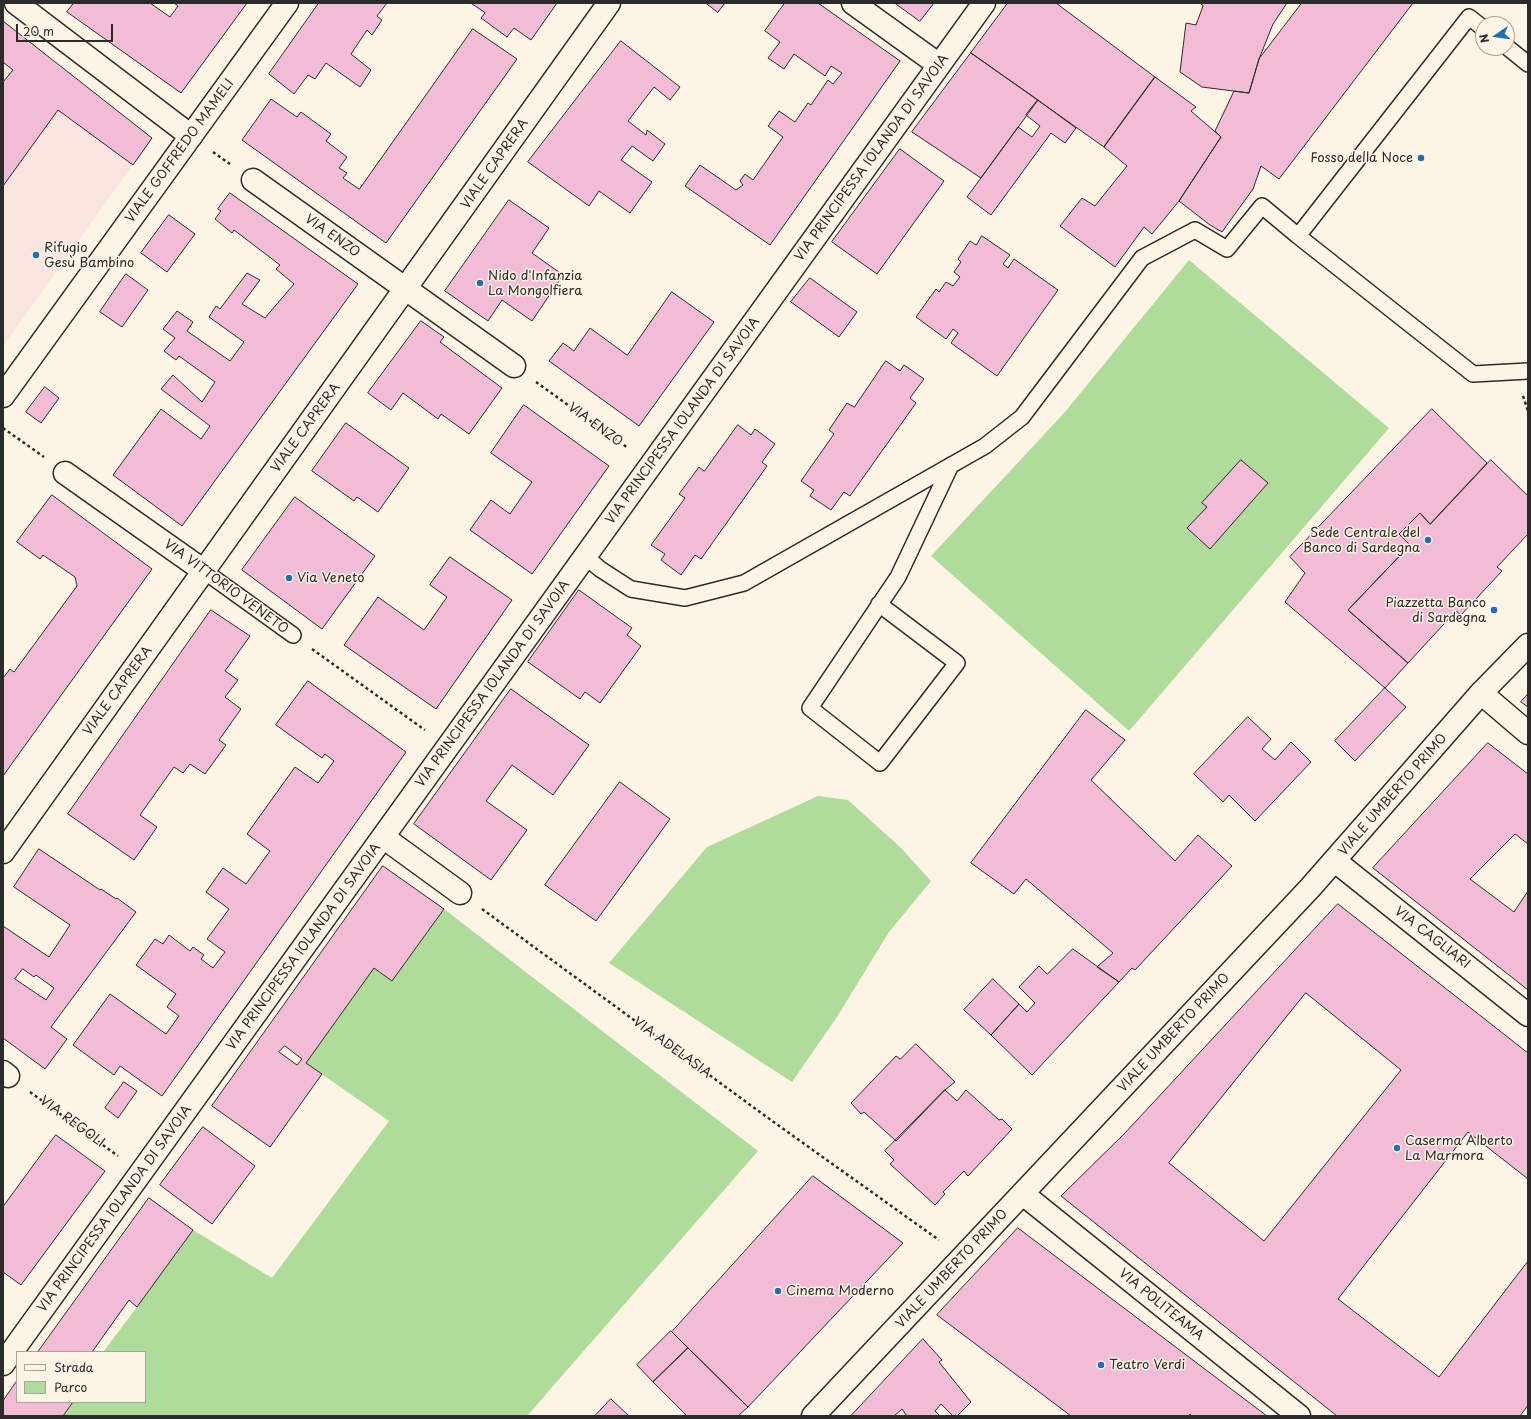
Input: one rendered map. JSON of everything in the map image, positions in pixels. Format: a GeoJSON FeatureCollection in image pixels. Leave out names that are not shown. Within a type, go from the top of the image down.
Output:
{"type":"FeatureCollection","features":[{"type":"Feature","properties":{"kind":"street"},"geometry":{"type":"LineString","coordinates":[[16,3],[191,136]]}},
{"type":"Feature","properties":{"kind":"street","name":"VIALE GOFFREDO MAMELI"},"geometry":{"type":"LineString","coordinates":[[3,396],[287,3]]}},
{"type":"Feature","properties":{"kind":"street","name":"VIALE CAPRERA"},"geometry":{"type":"LineString","coordinates":[[3,852],[609,3]]}},
{"type":"Feature","properties":{"kind":"street"},"geometry":{"type":"LineString","coordinates":[[853,3],[939,65]]}},
{"type":"Feature","properties":{"kind":"street","name":"VIA PRINCIPESSA IOLANDA DI SAVOIA"},"geometry":{"type":"LineString","coordinates":[[3,1364],[984,3]]}},
{"type":"Feature","properties":{"kind":"street","name":"VIA ENZO"},"geometry":{"type":"LineString","coordinates":[[253,180],[514,366]]}},
{"type":"Feature","properties":{"kind":"street","name":"VIA VITTORIO VENETO"},"geometry":{"type":"LineString","coordinates":[[65,472],[204,571]]}},
{"type":"Feature","properties":{"kind":"street","name":"VIALE UMBERTO PRIMO"},"geometry":{"type":"LineString","coordinates":[[813,1416],[1335,861],[1481,693],[1528,645]]}},
{"type":"Feature","properties":{"kind":"street"},"geometry":{"type":"LineString","coordinates":[[1481,693],[1528,733]]}},
{"type":"Feature","properties":{"kind":"street"},"geometry":{"type":"LineString","coordinates":[[383,837],[460,893]]}},
{"type":"Feature","properties":{"kind":"street","name":"VIA CAGLIARI"},"geometry":{"type":"LineString","coordinates":[[1335,861],[1528,1015]]}},
{"type":"Feature","properties":{"kind":"street","name":"VIA POLITEAMA"},"geometry":{"type":"LineString","coordinates":[[1023,1194],[1299,1416]]}},
{"type":"Feature","properties":{"kind":"lane"},"geometry":{"type":"LineString","coordinates":[[1298,236],[1469,17],[1475,22]]}},
{"type":"Feature","properties":{"kind":"lane"},"geometry":{"type":"LineString","coordinates":[[1515,53],[1528,64]]}},
{"type":"Feature","properties":{"kind":"lane"},"geometry":{"type":"LineString","coordinates":[[585,556],[600,569],[631,589],[685,598],[744,583],[985,446],[1022,416],[1142,258],[1195,230],[1227,249],[1262,206],[1473,374],[1528,371]]}},
{"type":"Feature","properties":{"kind":"lane"},"geometry":{"type":"LineString","coordinates":[[879,604],[957,663],[880,763],[810,708],[879,604],[898,577],[951,465]]}},
{"type":"Feature","properties":{"kind":"lane","name":"VIA VITTORIO VENETO"},"geometry":{"type":"LineString","coordinates":[[204,571],[293,635]]}},
{"type":"Feature","properties":{"kind":"path"},"geometry":{"type":"LineString","coordinates":[[191,136],[253,180]]}},
{"type":"Feature","properties":{"kind":"path","name":"VIA ENZO"},"geometry":{"type":"LineString","coordinates":[[514,366],[651,465]]}},
{"type":"Feature","properties":{"kind":"path"},"geometry":{"type":"LineString","coordinates":[[3,428],[65,472]]}},
{"type":"Feature","properties":{"kind":"path","name":"VIA VITTORIO VENETO"},"geometry":{"type":"LineString","coordinates":[[293,635],[448,746]]}},
{"type":"Feature","properties":{"kind":"path","name":"VIA ADELASIA"},"geometry":{"type":"LineString","coordinates":[[460,893],[963,1258]]}},
{"type":"Feature","properties":{"kind":"path","name":"VIA REGOLI"},"geometry":{"type":"LineString","coordinates":[[5,1074],[141,1172]]}},
{"type":"Feature","properties":{"kind":"shaded area","name":"Rifugio Gesù Bambino"},"geometry":{"type":"Polygon","coordinates":[[[3,21],[152,138],[3,346],[3,21]]]}},
{"type":"Feature","properties":{"kind":"green space"},"geometry":{"type":"Polygon","coordinates":[[[1189,260],[1389,428],[1129,731],[931,556],[1065,412],[1189,260]]]}},
{"type":"Feature","properties":{"kind":"green space"},"geometry":{"type":"Polygon","coordinates":[[[818,796],[848,800],[900,847],[931,881],[889,932],[837,1017],[792,1082],[609,963],[707,847],[818,796]]]}},
{"type":"Feature","properties":{"kind":"green space"},"geometry":{"type":"Polygon","coordinates":[[[444,909],[758,1151],[527,1416],[63,1416],[72,1403],[146,1403],[146,1351],[104,1351],[193,1230],[272,1278],[389,1121],[306,1063],[374,968],[392,981],[444,909]]]}},
{"type":"Feature","properties":{"kind":"building"},"geometry":{"type":"Polygon","coordinates":[[[74,3],[150,3],[170,17],[178,6],[174,3],[247,3],[181,93],[67,12],[74,3]]]}},
{"type":"Feature","properties":{"kind":"building"},"geometry":{"type":"Polygon","coordinates":[[[319,3],[387,3],[377,16],[382,20],[372,35],[367,30],[351,54],[371,70],[360,87],[326,63],[315,79],[308,75],[294,94],[269,74],[319,3]]]}},
{"type":"Feature","properties":{"kind":"building"},"geometry":{"type":"Polygon","coordinates":[[[471,3],[557,3],[531,40],[514,28],[507,37],[481,18],[485,13],[471,3]]]}},
{"type":"Feature","properties":{"kind":"building"},"geometry":{"type":"Polygon","coordinates":[[[706,3],[725,3],[718,12],[706,3]]]}},
{"type":"Feature","properties":{"kind":"building"},"geometry":{"type":"Polygon","coordinates":[[[785,3],[818,3],[900,61],[770,245],[685,186],[700,165],[736,190],[743,185],[740,181],[745,174],[753,180],[783,137],[768,126],[779,111],[795,122],[808,103],[811,105],[828,80],[833,84],[842,73],[831,66],[825,76],[794,54],[784,69],[768,58],[780,42],[765,31],[785,3]]]}},
{"type":"Feature","properties":{"kind":"building"},"geometry":{"type":"Polygon","coordinates":[[[895,3],[934,3],[920,21],[895,3]]]}},
{"type":"Feature","properties":{"kind":"building"},"geometry":{"type":"Polygon","coordinates":[[[1008,3],[1056,3],[1155,77],[1104,147],[971,53],[1008,3]]]}},
{"type":"Feature","properties":{"kind":"building"},"geometry":{"type":"Polygon","coordinates":[[[1200,3],[1287,3],[1273,24],[1259,59],[1249,93],[1202,87],[1180,72],[1186,23],[1196,25],[1203,6],[1200,3]]]}},
{"type":"Feature","properties":{"kind":"building"},"geometry":{"type":"Polygon","coordinates":[[[1302,3],[1413,3],[1279,179],[1261,166],[1253,189],[1222,232],[1210,225],[1179,201],[1221,137],[1215,131],[1234,91],[1249,93],[1259,59],[1302,3]]]}},
{"type":"Feature","properties":{"kind":"building"},"geometry":{"type":"Polygon","coordinates":[[[3,21],[152,138],[133,165],[58,110],[3,186],[3,82],[13,70],[3,62],[3,21]]]}},
{"type":"Feature","properties":{"kind":"building"},"geometry":{"type":"Polygon","coordinates":[[[473,29],[517,59],[386,243],[242,140],[271,99],[297,117],[301,112],[331,134],[326,141],[347,157],[339,168],[347,173],[343,178],[359,189],[473,29]]]}},
{"type":"Feature","properties":{"kind":"building"},"geometry":{"type":"Polygon","coordinates":[[[621,41],[680,87],[670,100],[654,87],[628,121],[646,135],[647,130],[665,144],[653,161],[632,146],[621,160],[652,182],[630,213],[599,191],[589,206],[528,162],[621,41]]]}},
{"type":"Feature","properties":{"kind":"building"},"geometry":{"type":"Polygon","coordinates":[[[971,53],[1038,100],[981,178],[912,132],[971,53]]]}},
{"type":"Feature","properties":{"kind":"building"},"geometry":{"type":"Polygon","coordinates":[[[1155,77],[1196,107],[1191,111],[1221,137],[1179,201],[1152,234],[1144,227],[1115,267],[1060,226],[1082,198],[1095,206],[1127,166],[1104,147],[1155,77]]]}},
{"type":"Feature","properties":{"kind":"building"},"geometry":{"type":"Polygon","coordinates":[[[1038,100],[1076,128],[1065,143],[1051,133],[991,215],[967,197],[1018,127],[1032,137],[1040,126],[1026,115],[1038,100]]]}},
{"type":"Feature","properties":{"kind":"building"},"geometry":{"type":"Polygon","coordinates":[[[900,149],[944,181],[877,274],[832,242],[900,149]]]}},
{"type":"Feature","properties":{"kind":"building"},"geometry":{"type":"Polygon","coordinates":[[[230,193],[358,284],[182,526],[113,475],[161,409],[201,439],[210,426],[161,389],[173,375],[202,402],[215,382],[179,356],[176,360],[164,351],[175,338],[163,329],[177,311],[193,322],[187,331],[230,361],[244,342],[209,317],[216,306],[220,309],[247,273],[260,280],[242,304],[265,318],[294,284],[276,269],[280,265],[234,230],[232,233],[215,219],[221,211],[218,209],[230,193]]]}},
{"type":"Feature","properties":{"kind":"building"},"geometry":{"type":"Polygon","coordinates":[[[509,200],[549,228],[532,253],[563,275],[532,321],[502,300],[488,321],[445,291],[509,200]]]}},
{"type":"Feature","properties":{"kind":"building"},"geometry":{"type":"Polygon","coordinates":[[[169,215],[195,234],[167,272],[141,253],[169,215]]]}},
{"type":"Feature","properties":{"kind":"building"},"geometry":{"type":"Polygon","coordinates":[[[982,236],[1010,255],[1003,264],[1008,268],[1014,259],[1058,290],[997,376],[951,343],[958,333],[953,329],[946,339],[916,317],[936,289],[939,292],[946,282],[953,286],[960,277],[954,272],[961,262],[958,259],[970,241],[976,245],[982,236]]]}},
{"type":"Feature","properties":{"kind":"building"},"geometry":{"type":"Polygon","coordinates":[[[126,274],[148,290],[122,327],[100,312],[126,274]]]}},
{"type":"Feature","properties":{"kind":"building"},"geometry":{"type":"Polygon","coordinates":[[[810,278],[857,312],[839,337],[791,302],[810,278]]]}},
{"type":"Feature","properties":{"kind":"building"},"geometry":{"type":"Polygon","coordinates":[[[672,292],[714,322],[639,426],[549,361],[563,343],[574,351],[590,328],[627,355],[672,292]]]}},
{"type":"Feature","properties":{"kind":"building"},"geometry":{"type":"Polygon","coordinates":[[[421,321],[444,337],[440,342],[502,388],[469,434],[441,414],[438,419],[403,393],[391,410],[368,393],[421,321]]]}},
{"type":"Feature","properties":{"kind":"building"},"geometry":{"type":"Polygon","coordinates":[[[886,361],[900,371],[904,365],[924,379],[910,398],[916,403],[850,496],[844,492],[831,510],[810,496],[814,490],[801,481],[834,434],[829,430],[847,403],[854,407],[886,361]]]}},
{"type":"Feature","properties":{"kind":"building"},"geometry":{"type":"Polygon","coordinates":[[[45,387],[59,398],[41,423],[26,412],[45,387]]]}},
{"type":"Feature","properties":{"kind":"building"},"geometry":{"type":"Polygon","coordinates":[[[524,405],[609,466],[532,574],[470,530],[491,500],[510,514],[532,482],[491,453],[524,405]]]}},
{"type":"Feature","properties":{"kind":"building"},"geometry":{"type":"Polygon","coordinates":[[[1432,409],[1487,463],[1430,524],[1420,513],[1399,534],[1410,545],[1348,610],[1408,663],[1385,688],[1285,602],[1305,573],[1290,557],[1432,409]]]}},
{"type":"Feature","properties":{"kind":"building"},"geometry":{"type":"Polygon","coordinates":[[[346,423],[409,468],[378,512],[357,497],[354,501],[312,471],[346,423]]]}},
{"type":"Feature","properties":{"kind":"building"},"geometry":{"type":"Polygon","coordinates":[[[738,425],[751,435],[755,429],[775,444],[762,462],[767,466],[701,559],[695,555],[681,575],[661,560],[665,554],[651,545],[685,498],[679,494],[699,467],[704,471],[738,425]]]}},
{"type":"Feature","properties":{"kind":"building"},"geometry":{"type":"Polygon","coordinates":[[[1241,460],[1268,483],[1210,549],[1187,528],[1207,507],[1202,503],[1241,460]]]}},
{"type":"Feature","properties":{"kind":"building"},"geometry":{"type":"Polygon","coordinates":[[[1491,460],[1528,496],[1528,534],[1497,567],[1502,571],[1461,615],[1456,611],[1408,663],[1348,610],[1410,545],[1399,534],[1420,513],[1430,524],[1491,460]]]}},
{"type":"Feature","properties":{"kind":"building"},"geometry":{"type":"Polygon","coordinates":[[[52,495],[152,569],[3,776],[3,678],[10,669],[14,672],[77,586],[75,577],[43,555],[40,559],[17,542],[52,495]]]}},
{"type":"Feature","properties":{"kind":"building"},"geometry":{"type":"Polygon","coordinates":[[[295,497],[375,556],[322,629],[242,570],[295,497]]]}},
{"type":"Feature","properties":{"kind":"building"},"geometry":{"type":"Polygon","coordinates":[[[450,557],[512,600],[436,709],[344,645],[378,597],[424,630],[447,597],[430,585],[450,557]]]}},
{"type":"Feature","properties":{"kind":"building"},"geometry":{"type":"Polygon","coordinates":[[[579,590],[632,628],[627,635],[641,646],[600,703],[585,692],[580,699],[528,662],[579,590]]]}},
{"type":"Feature","properties":{"kind":"building"},"geometry":{"type":"Polygon","coordinates":[[[211,610],[250,636],[225,671],[238,680],[225,697],[241,709],[219,740],[226,745],[205,774],[190,764],[183,773],[174,767],[140,815],[157,827],[134,860],[68,814],[211,610]]]}},
{"type":"Feature","properties":{"kind":"building"},"geometry":{"type":"Polygon","coordinates":[[[308,681],[406,752],[162,1096],[120,1066],[114,1075],[73,1045],[110,994],[166,1034],[179,1016],[167,1007],[176,994],[136,965],[155,939],[163,944],[169,935],[190,951],[193,947],[204,955],[201,959],[213,968],[225,952],[207,939],[229,909],[206,892],[223,868],[246,884],[270,851],[247,834],[295,767],[318,783],[334,761],[325,754],[322,758],[276,725],[308,681]]]}},
{"type":"Feature","properties":{"kind":"building"},"geometry":{"type":"Polygon","coordinates":[[[1385,688],[1406,707],[1355,761],[1335,741],[1385,688]]]}},
{"type":"Feature","properties":{"kind":"building"},"geometry":{"type":"Polygon","coordinates":[[[511,689],[589,745],[553,795],[512,765],[486,801],[527,830],[491,880],[414,824],[511,689]]]}},
{"type":"Feature","properties":{"kind":"building"},"geometry":{"type":"Polygon","coordinates":[[[1528,694],[1528,707],[1521,702],[1528,694]]]}},
{"type":"Feature","properties":{"kind":"building"},"geometry":{"type":"Polygon","coordinates":[[[1086,710],[1125,740],[1091,780],[1175,861],[1198,835],[1232,866],[1135,970],[1132,968],[1119,982],[1097,967],[1113,953],[1026,879],[1014,894],[971,863],[1086,710]]]}},
{"type":"Feature","properties":{"kind":"building"},"geometry":{"type":"Polygon","coordinates":[[[1248,717],[1271,739],[1262,749],[1275,760],[1291,742],[1311,762],[1255,821],[1229,795],[1223,802],[1194,774],[1248,717]]]}},
{"type":"Feature","properties":{"kind":"building"},"geometry":{"type":"Polygon","coordinates":[[[1488,743],[1528,774],[1528,844],[1515,834],[1470,879],[1514,912],[1528,891],[1528,990],[1373,868],[1488,743]]]}},
{"type":"Feature","properties":{"kind":"building"},"geometry":{"type":"Polygon","coordinates":[[[620,782],[670,819],[596,921],[545,885],[620,782]]]}},
{"type":"Feature","properties":{"kind":"building"},"geometry":{"type":"Polygon","coordinates":[[[39,849],[100,890],[101,889],[116,899],[117,898],[136,912],[51,1027],[67,1039],[45,1069],[3,1038],[3,926],[49,957],[70,925],[14,887],[39,849]],[[23,969],[15,979],[46,1000],[54,988],[36,975],[34,977],[23,969]]]}},
{"type":"Feature","properties":{"kind":"building"},"geometry":{"type":"Polygon","coordinates":[[[383,866],[444,909],[392,981],[374,968],[306,1063],[322,1074],[270,1147],[212,1106],[383,866]],[[285,1046],[279,1052],[297,1065],[302,1059],[285,1046]]]}},
{"type":"Feature","properties":{"kind":"building","name":"Caserma Alberto La Marmora"},"geometry":{"type":"Polygon","coordinates":[[[1338,904],[1528,1053],[1528,1179],[1468,1132],[1338,1299],[1439,1377],[1528,1261],[1528,1405],[1520,1416],[1337,1416],[1061,1196],[1125,1133],[1338,904]],[[1306,993],[1169,1163],[1264,1241],[1401,1070],[1306,993]]]}},
{"type":"Feature","properties":{"kind":"building"},"geometry":{"type":"Polygon","coordinates":[[[1073,949],[1119,982],[1032,1075],[991,1035],[1019,1004],[1027,1012],[1035,1003],[1019,987],[1039,966],[1047,974],[1073,949]]]}},
{"type":"Feature","properties":{"kind":"building"},"geometry":{"type":"Polygon","coordinates":[[[993,979],[1019,1004],[991,1035],[964,1010],[993,979]]]}},
{"type":"Feature","properties":{"kind":"building"},"geometry":{"type":"Polygon","coordinates":[[[916,1044],[955,1082],[945,1090],[896,1141],[864,1112],[861,1114],[851,1103],[896,1056],[900,1059],[916,1044]]]}},
{"type":"Feature","properties":{"kind":"building"},"geometry":{"type":"Polygon","coordinates":[[[124,1082],[137,1091],[118,1118],[105,1108],[124,1082]]]}},
{"type":"Feature","properties":{"kind":"building"},"geometry":{"type":"Polygon","coordinates":[[[945,1090],[957,1101],[966,1090],[999,1120],[1002,1119],[1012,1129],[968,1176],[964,1171],[943,1192],[945,1194],[935,1205],[890,1164],[894,1160],[885,1151],[945,1090]]]}},
{"type":"Feature","properties":{"kind":"building"},"geometry":{"type":"Polygon","coordinates":[[[203,1127],[255,1166],[212,1224],[160,1185],[203,1127]]]}},
{"type":"Feature","properties":{"kind":"building"},"geometry":{"type":"Polygon","coordinates":[[[56,1135],[105,1171],[21,1285],[3,1272],[3,1207],[56,1135]]]}},
{"type":"Feature","properties":{"kind":"building"},"geometry":{"type":"Polygon","coordinates":[[[813,1176],[903,1243],[748,1407],[672,1332],[813,1176]]]}},
{"type":"Feature","properties":{"kind":"building"},"geometry":{"type":"Polygon","coordinates":[[[149,1198],[193,1230],[137,1307],[129,1300],[93,1351],[39,1351],[149,1198]]]}},
{"type":"Feature","properties":{"kind":"building","name":"Teatro Verdi"},"geometry":{"type":"Polygon","coordinates":[[[1018,1228],[1267,1416],[1192,1416],[1190,1414],[1189,1416],[1071,1416],[937,1315],[1018,1228]]]}},
{"type":"Feature","properties":{"kind":"building"},"geometry":{"type":"Polygon","coordinates":[[[671,1331],[688,1348],[653,1382],[637,1365],[671,1331]]]}},
{"type":"Feature","properties":{"kind":"building"},"geometry":{"type":"Polygon","coordinates":[[[923,1339],[942,1360],[939,1362],[971,1402],[957,1416],[953,1416],[941,1404],[935,1411],[940,1416],[907,1416],[902,1409],[894,1416],[851,1416],[923,1339]]]}},
{"type":"Feature","properties":{"kind":"building"},"geometry":{"type":"Polygon","coordinates":[[[688,1348],[748,1407],[738,1416],[687,1416],[653,1382],[688,1348]]]}},
{"type":"Feature","properties":{"kind":"building"},"geometry":{"type":"Polygon","coordinates":[[[16,1382],[16,1403],[72,1403],[63,1416],[3,1416],[3,1401],[16,1382]]]}},
{"type":"Feature","properties":{"kind":"building"},"geometry":{"type":"Polygon","coordinates":[[[611,1399],[629,1416],[595,1416],[611,1399]]]}},
{"type":"Feature","properties":{"kind":"place","name":"Fosso della Noce"},"geometry":{"type":"Point","coordinates":[1421,158]}},
{"type":"Feature","properties":{"kind":"place","name":"Rifugio Gesù Bambino"},"geometry":{"type":"Point","coordinates":[36,255]}},
{"type":"Feature","properties":{"kind":"place","name":"Nido d'Infanzia La Mongolfiera"},"geometry":{"type":"Point","coordinates":[480,283]}},
{"type":"Feature","properties":{"kind":"place","name":"Sede Centrale del Banco di Sardegna"},"geometry":{"type":"Point","coordinates":[1428,540]}},
{"type":"Feature","properties":{"kind":"place","name":"Via Veneto"},"geometry":{"type":"Point","coordinates":[289,578]}},
{"type":"Feature","properties":{"kind":"place","name":"Piazzetta Banco di Sardegna"},"geometry":{"type":"Point","coordinates":[1494,610]}},
{"type":"Feature","properties":{"kind":"place","name":"Caserma Alberto La Marmora"},"geometry":{"type":"Point","coordinates":[1397,1148]}},
{"type":"Feature","properties":{"kind":"place","name":"Cinema Moderno"},"geometry":{"type":"Point","coordinates":[778,1291]}},
{"type":"Feature","properties":{"kind":"place","name":"Teatro Verdi"},"geometry":{"type":"Point","coordinates":[1101,1365]}}]}
